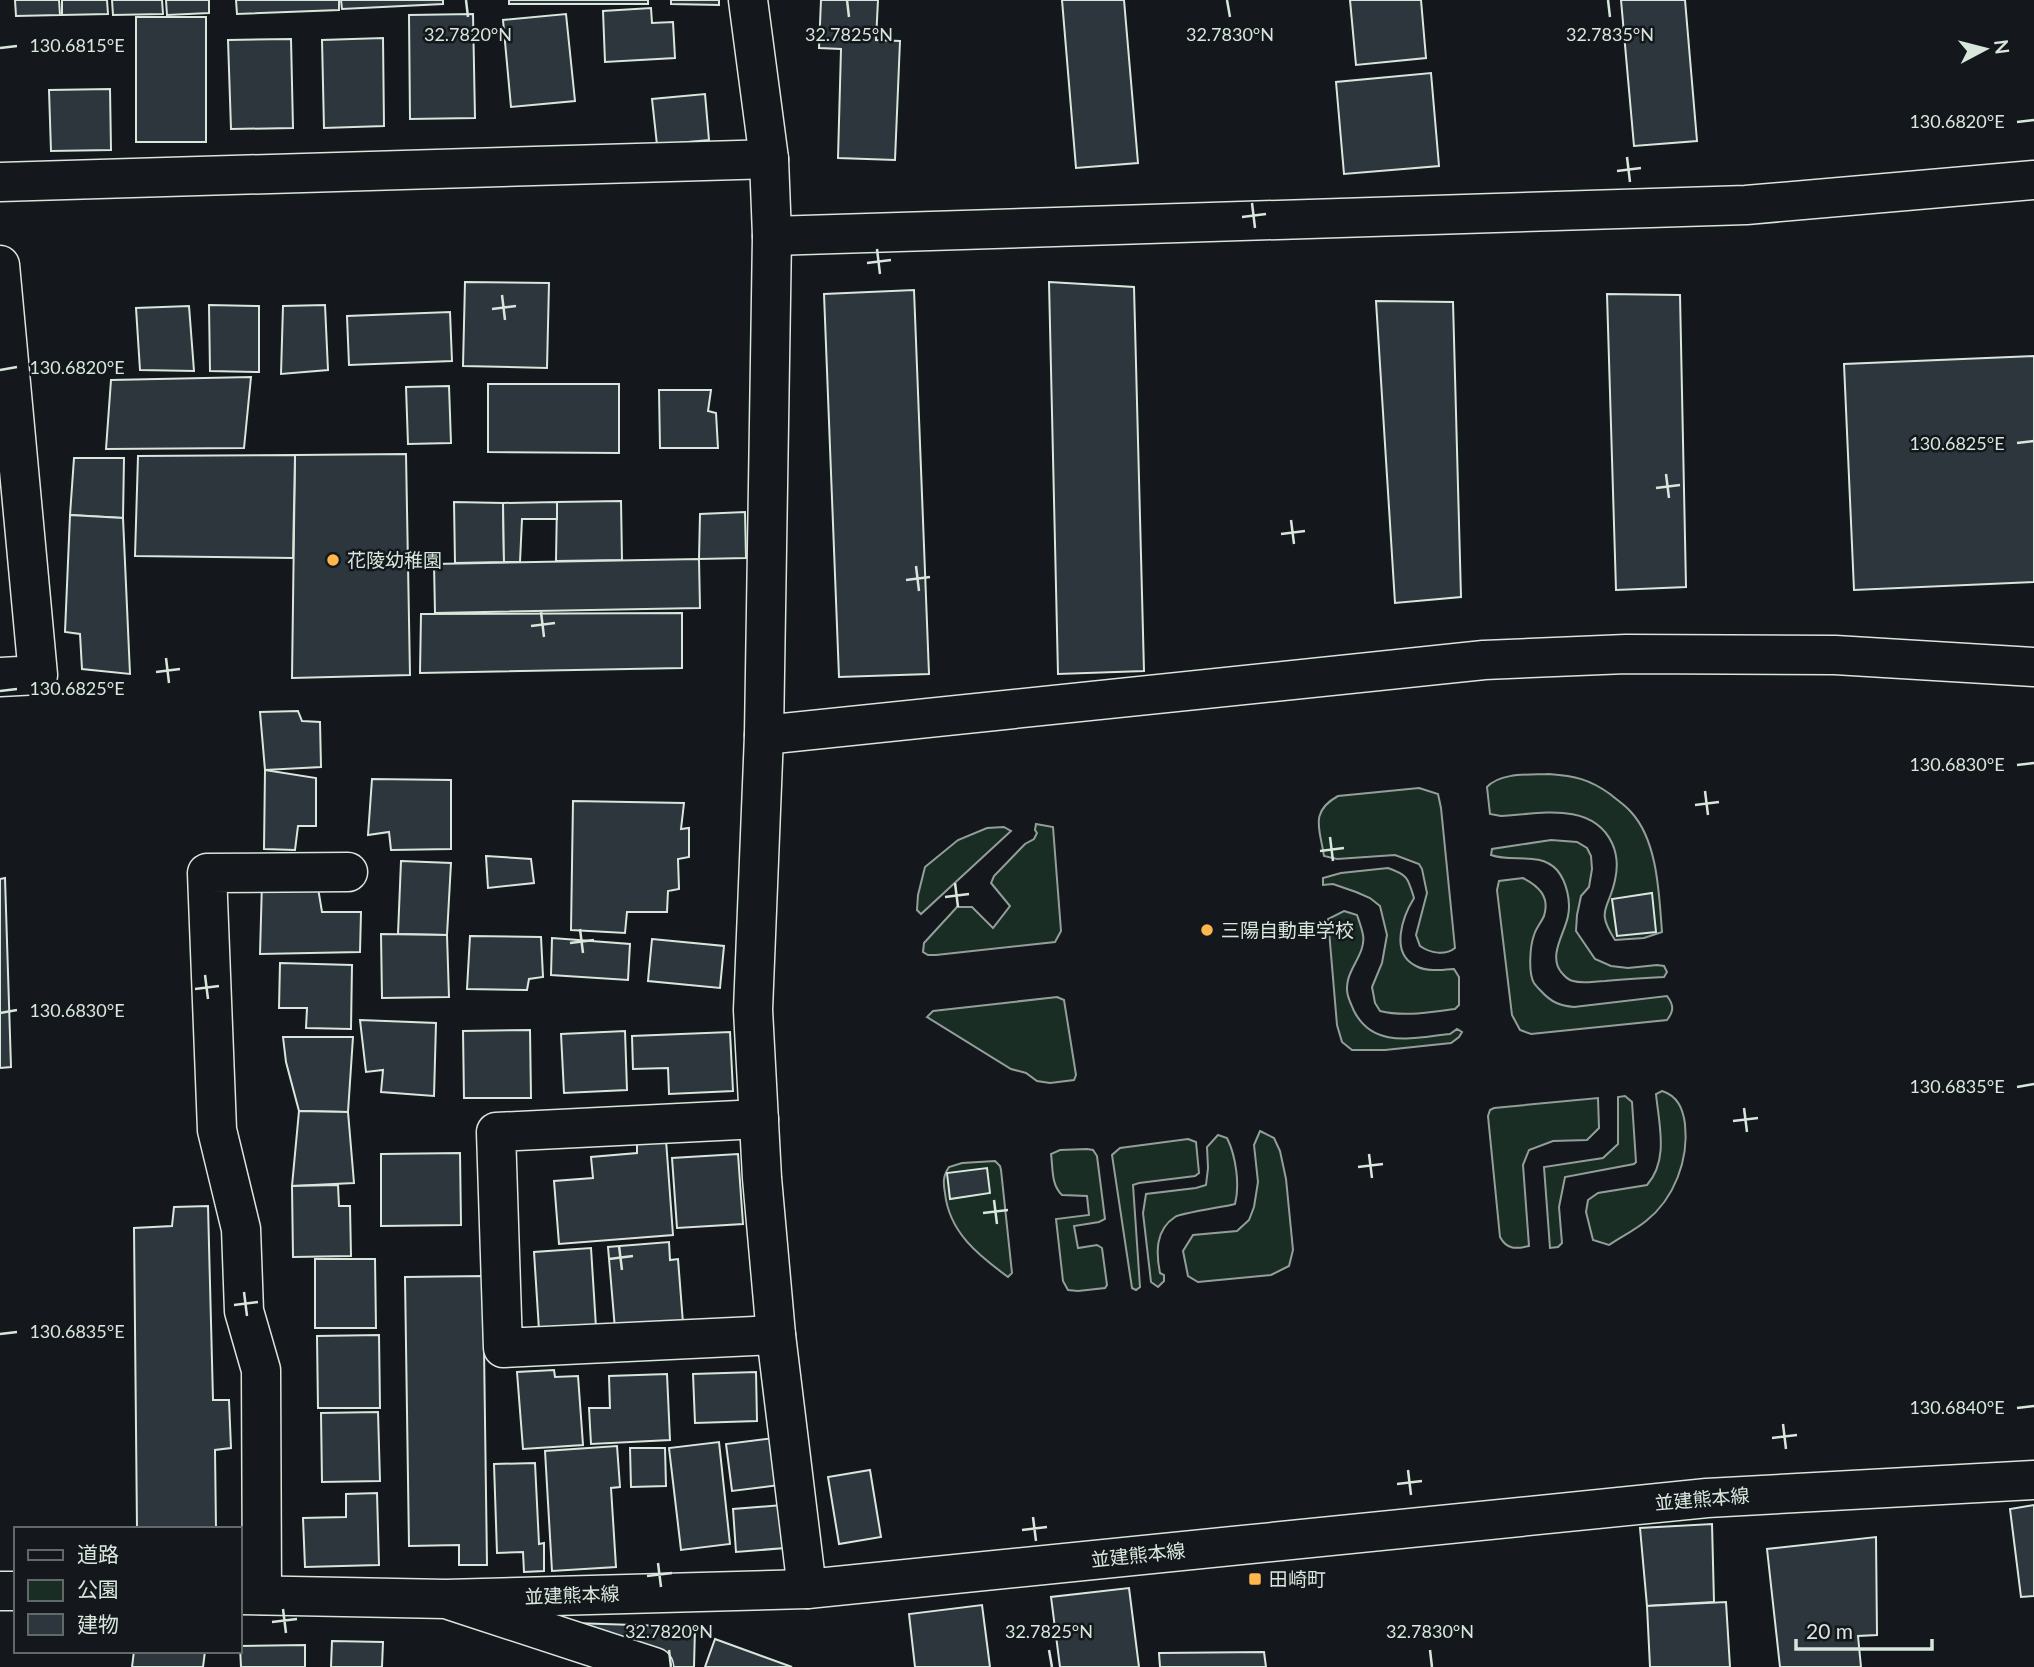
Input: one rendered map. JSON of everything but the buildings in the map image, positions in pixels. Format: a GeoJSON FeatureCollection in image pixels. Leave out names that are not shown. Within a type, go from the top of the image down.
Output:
{"type":"FeatureCollection","features":[{"type":"Feature","properties":{"kind":"street"},"geometry":{"type":"LineString","coordinates":[[748,0],[769,159],[772,236],[764,735],[753,1010],[776,1335],[807,1589]]}},
{"type":"Feature","properties":{"kind":"street"},"geometry":{"type":"LineString","coordinates":[[0,183],[769,159]]}},
{"type":"Feature","properties":{"kind":"street"},"geometry":{"type":"LineString","coordinates":[[772,236],[1746,205],[2034,180]]}},
{"type":"Feature","properties":{"kind":"street"},"geometry":{"type":"LineString","coordinates":[[0,265],[38,675],[0,677]]}},
{"type":"Feature","properties":{"kind":"street"},"geometry":{"type":"LineString","coordinates":[[764,735],[1484,660],[1626,654],[1835,655],[2034,667]]}},
{"type":"Feature","properties":{"kind":"street"},"geometry":{"type":"LineString","coordinates":[[251,1595],[261,1370],[244,1311],[241,1229],[218,1130],[207,873],[348,872]]}},
{"type":"Feature","properties":{"kind":"street"},"geometry":{"type":"LineString","coordinates":[[759,1119],[496,1132],[503,1348],[776,1335]]}},
{"type":"Feature","properties":{"kind":"street","name":"並建熊本線"},"geometry":{"type":"LineString","coordinates":[[251,1595],[446,1599],[807,1589],[1707,1497],[2034,1480]]}},
{"type":"Feature","properties":{"kind":"street"},"geometry":{"type":"LineString","coordinates":[[446,1599],[654,1667]]}},
{"type":"Feature","properties":{"kind":"green space"},"geometry":{"type":"Polygon","coordinates":[[[1549,774],[1574,777],[1595,785],[1626,807],[1640,824],[1652,853],[1662,932],[1644,938],[1615,940],[1606,922],[1605,910],[1616,875],[1616,857],[1612,843],[1592,821],[1563,813],[1501,816],[1490,814],[1487,787],[1493,782],[1516,775],[1549,774]]]}},
{"type":"Feature","properties":{"kind":"green space"},"geometry":{"type":"Polygon","coordinates":[[[1419,788],[1438,794],[1441,808],[1455,948],[1447,952],[1433,952],[1420,946],[1416,935],[1427,893],[1419,864],[1395,855],[1337,859],[1324,856],[1319,829],[1323,808],[1338,796],[1419,788]]]}},
{"type":"Feature","properties":{"kind":"green space"},"geometry":{"type":"Polygon","coordinates":[[[1036,824],[1053,827],[1061,931],[1055,942],[936,955],[923,952],[924,943],[957,907],[972,907],[993,928],[1010,906],[991,883],[994,876],[1025,844],[1034,839],[1037,833],[1036,824]]]}},
{"type":"Feature","properties":{"kind":"green space"},"geometry":{"type":"Polygon","coordinates":[[[1004,827],[1011,831],[921,914],[917,910],[925,867],[958,840],[987,828],[1004,827]]]}},
{"type":"Feature","properties":{"kind":"green space"},"geometry":{"type":"Polygon","coordinates":[[[1551,840],[1577,842],[1587,848],[1591,856],[1589,887],[1581,896],[1576,931],[1595,959],[1611,966],[1628,968],[1664,966],[1667,972],[1664,977],[1581,982],[1569,980],[1561,972],[1556,958],[1569,905],[1566,886],[1560,875],[1550,864],[1542,861],[1491,855],[1492,849],[1551,840]]]}},
{"type":"Feature","properties":{"kind":"green space"},"geometry":{"type":"Polygon","coordinates":[[[1388,868],[1406,878],[1414,898],[1403,924],[1403,952],[1408,960],[1420,968],[1454,969],[1459,977],[1459,1005],[1455,1009],[1398,1014],[1380,1011],[1375,1003],[1372,987],[1382,963],[1387,935],[1380,906],[1356,892],[1333,884],[1323,885],[1323,878],[1341,873],[1388,868]]]}},
{"type":"Feature","properties":{"kind":"green space"},"geometry":{"type":"Polygon","coordinates":[[[1523,878],[1542,893],[1546,903],[1544,916],[1533,940],[1530,959],[1532,979],[1545,995],[1556,1003],[1574,1007],[1667,996],[1672,1008],[1667,1020],[1531,1034],[1520,1030],[1512,1015],[1497,890],[1499,881],[1523,878]]]}},
{"type":"Feature","properties":{"kind":"green space"},"geometry":{"type":"Polygon","coordinates":[[[1344,911],[1357,915],[1363,935],[1362,947],[1347,989],[1354,1011],[1362,1023],[1384,1036],[1396,1038],[1450,1034],[1457,1029],[1462,1032],[1459,1037],[1451,1043],[1385,1050],[1352,1050],[1342,1042],[1337,1025],[1328,919],[1344,911]]]}},
{"type":"Feature","properties":{"kind":"green space"},"geometry":{"type":"Polygon","coordinates":[[[1057,997],[1064,1000],[1076,1075],[1074,1080],[1050,1083],[1037,1081],[1026,1073],[1011,1069],[927,1017],[933,1011],[1057,997]]]}},
{"type":"Feature","properties":{"kind":"green space"},"geometry":{"type":"Polygon","coordinates":[[[1662,1091],[1676,1100],[1684,1118],[1685,1151],[1678,1178],[1664,1202],[1642,1224],[1609,1245],[1593,1240],[1586,1212],[1588,1200],[1598,1193],[1647,1185],[1654,1175],[1661,1142],[1656,1094],[1662,1091]]]}},
{"type":"Feature","properties":{"kind":"green space"},"geometry":{"type":"Polygon","coordinates":[[[1625,1096],[1632,1102],[1636,1162],[1565,1177],[1559,1207],[1562,1243],[1558,1247],[1550,1248],[1544,1167],[1603,1158],[1618,1144],[1618,1097],[1625,1096]]]}},
{"type":"Feature","properties":{"kind":"green space"},"geometry":{"type":"Polygon","coordinates":[[[1598,1098],[1599,1128],[1587,1140],[1553,1141],[1529,1150],[1523,1165],[1529,1246],[1509,1246],[1500,1237],[1488,1116],[1490,1110],[1598,1098]]]}},
{"type":"Feature","properties":{"kind":"green space"},"geometry":{"type":"Polygon","coordinates":[[[1260,1131],[1274,1138],[1280,1151],[1286,1179],[1293,1250],[1289,1266],[1271,1275],[1198,1282],[1188,1276],[1183,1251],[1193,1235],[1237,1231],[1249,1220],[1258,1182],[1254,1145],[1260,1131]]]}},
{"type":"Feature","properties":{"kind":"green space"},"geometry":{"type":"Polygon","coordinates":[[[1218,1135],[1227,1138],[1233,1153],[1237,1180],[1235,1204],[1179,1215],[1168,1222],[1158,1242],[1160,1273],[1164,1275],[1164,1281],[1158,1287],[1151,1282],[1143,1213],[1146,1194],[1206,1185],[1207,1147],[1218,1135]]]}},
{"type":"Feature","properties":{"kind":"green space"},"geometry":{"type":"Polygon","coordinates":[[[1188,1139],[1196,1142],[1199,1173],[1195,1176],[1133,1185],[1140,1287],[1136,1290],[1132,1288],[1112,1155],[1120,1148],[1188,1139]]]}},
{"type":"Feature","properties":{"kind":"green space"},"geometry":{"type":"Polygon","coordinates":[[[1060,1150],[1093,1150],[1097,1156],[1105,1219],[1074,1226],[1078,1248],[1097,1245],[1102,1248],[1107,1285],[1105,1288],[1078,1291],[1068,1290],[1063,1281],[1056,1219],[1089,1215],[1087,1196],[1062,1195],[1058,1191],[1053,1176],[1051,1154],[1060,1150]]]}},
{"type":"Feature","properties":{"kind":"green space"},"geometry":{"type":"Polygon","coordinates":[[[995,1161],[1001,1170],[1012,1273],[1008,1277],[976,1251],[959,1231],[948,1207],[944,1186],[949,1167],[962,1163],[995,1161]]]}},
{"type":"Feature","properties":{"kind":"place","name":"花陵幼稚園"},"geometry":{"type":"Point","coordinates":[333,560]}},
{"type":"Feature","properties":{"kind":"place","name":"三陽自動車学校"},"geometry":{"type":"Point","coordinates":[1207,930]}},
{"type":"Feature","properties":{"kind":"place","name":"田崎町"},"geometry":{"type":"Point","coordinates":[1255,1579]}}]}
